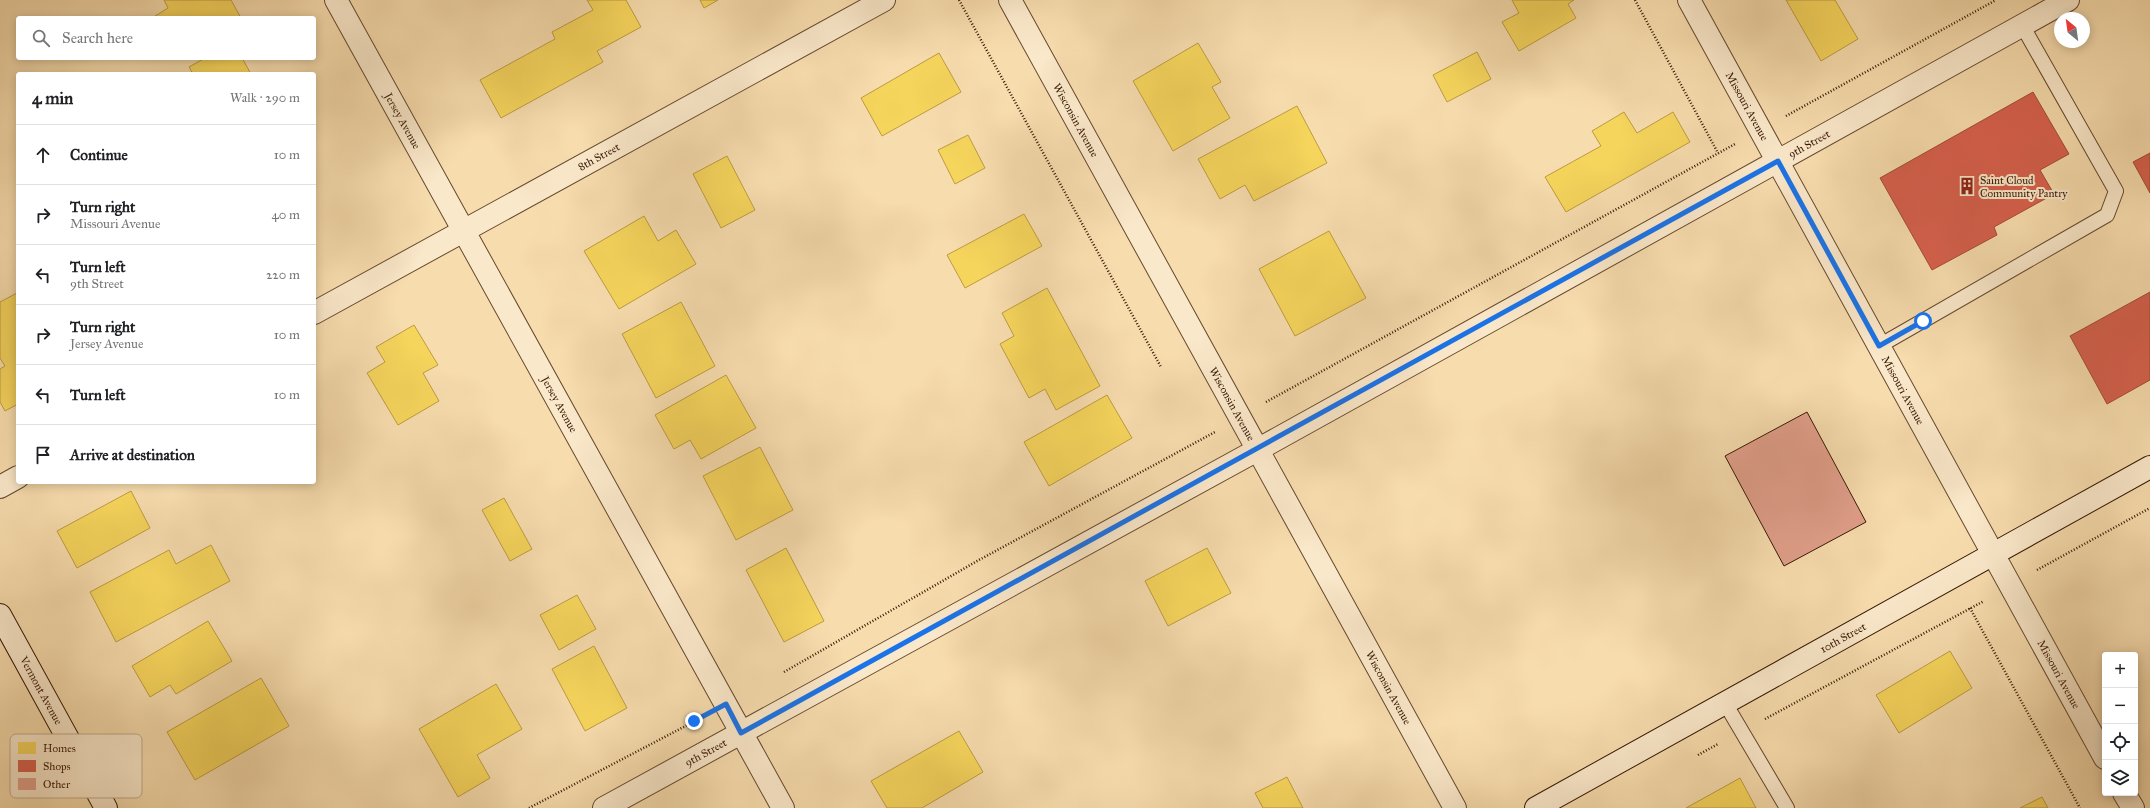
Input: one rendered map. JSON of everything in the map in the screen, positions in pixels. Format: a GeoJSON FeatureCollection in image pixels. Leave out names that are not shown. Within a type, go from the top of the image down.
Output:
{"type":"FeatureCollection","features":[{"type":"Feature","properties":{"kind":"street","name":"Jersey Avenue"},"geometry":{"type":"LineString","coordinates":[[336,0],[726,704],[782,808]]}},
{"type":"Feature","properties":{"kind":"street","name":"8th Street"},"geometry":{"type":"LineString","coordinates":[[316,312],[884,0]]}},
{"type":"Feature","properties":{"kind":"street","name":"Wisconsin Avenue"},"geometry":{"type":"LineString","coordinates":[[1010,0],[1259,448],[1455,808]]}},
{"type":"Feature","properties":{"kind":"street","name":"Missouri Avenue"},"geometry":{"type":"LineString","coordinates":[[1689,0],[2102,753]]}},
{"type":"Feature","properties":{"kind":"street","name":"9th Street"},"geometry":{"type":"LineString","coordinates":[[604,808],[1259,448],[2068,0]]}},
{"type":"Feature","properties":{"kind":"street","name":"10th Street"},"geometry":{"type":"LineString","coordinates":[[1536,808],[2150,467]]}},
{"type":"Feature","properties":{"kind":"street"},"geometry":{"type":"LineString","coordinates":[[0,487],[16,478]]}},
{"type":"Feature","properties":{"kind":"street","name":"Vermont Avenue"},"geometry":{"type":"LineString","coordinates":[[0,615],[65,734]]}},
{"type":"Feature","properties":{"kind":"street"},"geometry":{"type":"LineString","coordinates":[[2126,796],[2133,808]]}},
{"type":"Feature","properties":{"kind":"street","name":"Vermont Avenue"},"geometry":{"type":"LineString","coordinates":[[101,798],[106,808]]}},
{"type":"Feature","properties":{"kind":"lane"},"geometry":{"type":"LineString","coordinates":[[1879,346],[2107,215],[2116,191],[2022,25]]}},
{"type":"Feature","properties":{"kind":"lane"},"geometry":{"type":"LineString","coordinates":[[1725,703],[1787,808]]}},
{"type":"Feature","properties":{"kind":"path"},"geometry":{"type":"LineString","coordinates":[[959,0],[1161,367]]}},
{"type":"Feature","properties":{"kind":"path"},"geometry":{"type":"LineString","coordinates":[[1635,0],[1718,153]]}},
{"type":"Feature","properties":{"kind":"path"},"geometry":{"type":"LineString","coordinates":[[1260,405],[1718,153],[1762,132],[1788,115],[1996,0]]}},
{"type":"Feature","properties":{"kind":"path"},"geometry":{"type":"LineString","coordinates":[[780,675],[979,560],[1217,431]]}},
{"type":"Feature","properties":{"kind":"path"},"geometry":{"type":"LineString","coordinates":[[1697,756],[2010,587],[2044,566],[2150,508]]}},
{"type":"Feature","properties":{"kind":"path"},"geometry":{"type":"LineString","coordinates":[[1970,608],[2080,808]]}},
{"type":"Feature","properties":{"kind":"path"},"geometry":{"type":"LineString","coordinates":[[529,808],[726,704]]}},
{"type":"Feature","properties":{"kind":"building: Homes"},"geometry":{"type":"Polygon","coordinates":[[[164,0],[231,0],[240,16],[155,16],[168,8],[164,0]]]}},
{"type":"Feature","properties":{"kind":"building: Homes"},"geometry":{"type":"Polygon","coordinates":[[[587,0],[626,0],[641,27],[597,51],[603,62],[501,118],[480,80],[555,39],[552,32],[593,10],[587,0]]]}},
{"type":"Feature","properties":{"kind":"building: Homes"},"geometry":{"type":"Polygon","coordinates":[[[700,0],[718,0],[704,8],[700,0]]]}},
{"type":"Feature","properties":{"kind":"building: Homes"},"geometry":{"type":"Polygon","coordinates":[[[1512,0],[1574,0],[1568,4],[1576,18],[1519,51],[1502,22],[1519,13],[1512,0]]]}},
{"type":"Feature","properties":{"kind":"building: Homes"},"geometry":{"type":"Polygon","coordinates":[[[1786,0],[1835,0],[1858,39],[1821,61],[1786,0]]]}},
{"type":"Feature","properties":{"kind":"building: Homes"},"geometry":{"type":"Polygon","coordinates":[[[1198,43],[1221,82],[1212,87],[1230,118],[1173,151],[1133,81],[1198,43]]]}},
{"type":"Feature","properties":{"kind":"building: Homes"},"geometry":{"type":"Polygon","coordinates":[[[1477,52],[1491,79],[1447,102],[1433,75],[1477,52]]]}},
{"type":"Feature","properties":{"kind":"building: Homes"},"geometry":{"type":"Polygon","coordinates":[[[939,53],[961,92],[882,136],[861,98],[939,53]]]}},
{"type":"Feature","properties":{"kind":"building: Homes"},"geometry":{"type":"Polygon","coordinates":[[[201,60],[243,60],[250,72],[192,72],[189,67],[201,60]]]}},
{"type":"Feature","properties":{"kind":"building: Homes"},"geometry":{"type":"Polygon","coordinates":[[[1297,106],[1327,163],[1254,201],[1245,185],[1220,199],[1198,159],[1297,106]]]}},
{"type":"Feature","properties":{"kind":"building: Homes"},"geometry":{"type":"Polygon","coordinates":[[[1624,112],[1637,133],[1673,112],[1690,142],[1566,212],[1545,177],[1601,146],[1592,131],[1624,112]]]}},
{"type":"Feature","properties":{"kind":"building: Homes"},"geometry":{"type":"Polygon","coordinates":[[[968,135],[985,168],[955,184],[938,150],[968,135]]]}},
{"type":"Feature","properties":{"kind":"building: Homes"},"geometry":{"type":"Polygon","coordinates":[[[727,156],[755,210],[721,228],[693,174],[727,156]]]}},
{"type":"Feature","properties":{"kind":"building: Homes"},"geometry":{"type":"Polygon","coordinates":[[[1024,214],[1042,246],[965,288],[947,255],[1024,214]]]}},
{"type":"Feature","properties":{"kind":"building: Homes"},"geometry":{"type":"Polygon","coordinates":[[[644,216],[658,241],[676,230],[696,264],[619,309],[584,251],[644,216]]]}},
{"type":"Feature","properties":{"kind":"building: Homes"},"geometry":{"type":"Polygon","coordinates":[[[1329,231],[1366,298],[1295,336],[1259,269],[1329,231]]]}},
{"type":"Feature","properties":{"kind":"building: Homes"},"geometry":{"type":"Polygon","coordinates":[[[1047,288],[1100,386],[1056,410],[1045,389],[1029,398],[1000,344],[1014,336],[1002,313],[1047,288]]]}},
{"type":"Feature","properties":{"kind":"building: Homes"},"geometry":{"type":"Polygon","coordinates":[[[16,294],[16,405],[5,411],[0,402],[0,369],[5,366],[0,358],[0,302],[16,294]]]}},
{"type":"Feature","properties":{"kind":"building: Homes"},"geometry":{"type":"Polygon","coordinates":[[[681,302],[715,366],[656,398],[622,334],[681,302]]]}},
{"type":"Feature","properties":{"kind":"building: Homes"},"geometry":{"type":"Polygon","coordinates":[[[414,325],[438,365],[423,373],[439,401],[398,425],[367,373],[385,362],[376,347],[414,325]]]}},
{"type":"Feature","properties":{"kind":"building: Homes"},"geometry":{"type":"Polygon","coordinates":[[[726,375],[756,428],[701,459],[690,440],[674,449],[655,415],[726,375]]]}},
{"type":"Feature","properties":{"kind":"building: Homes"},"geometry":{"type":"Polygon","coordinates":[[[1107,395],[1132,438],[1049,486],[1024,442],[1107,395]]]}},
{"type":"Feature","properties":{"kind":"building: Homes"},"geometry":{"type":"Polygon","coordinates":[[[760,447],[793,510],[736,540],[703,476],[760,447]]]}},
{"type":"Feature","properties":{"kind":"building: Homes"},"geometry":{"type":"Polygon","coordinates":[[[131,491],[150,528],[77,568],[57,531],[131,491]]]}},
{"type":"Feature","properties":{"kind":"building: Homes"},"geometry":{"type":"Polygon","coordinates":[[[504,498],[532,549],[510,561],[482,510],[504,498]]]}},
{"type":"Feature","properties":{"kind":"building: Homes"},"geometry":{"type":"Polygon","coordinates":[[[211,545],[230,581],[116,642],[90,592],[169,550],[176,564],[211,545]]]}},
{"type":"Feature","properties":{"kind":"building: Homes"},"geometry":{"type":"Polygon","coordinates":[[[786,548],[824,621],[784,642],[746,570],[786,548]]]}},
{"type":"Feature","properties":{"kind":"building: Homes"},"geometry":{"type":"Polygon","coordinates":[[[1207,548],[1231,593],[1168,626],[1145,581],[1207,548]]]}},
{"type":"Feature","properties":{"kind":"building: Homes"},"geometry":{"type":"Polygon","coordinates":[[[577,595],[596,629],[559,650],[540,615],[577,595]]]}},
{"type":"Feature","properties":{"kind":"building: Homes"},"geometry":{"type":"Polygon","coordinates":[[[208,621],[232,661],[176,694],[170,685],[150,697],[132,666],[208,621]]]}},
{"type":"Feature","properties":{"kind":"building: Homes"},"geometry":{"type":"Polygon","coordinates":[[[594,646],[627,708],[585,731],[552,669],[594,646]]]}},
{"type":"Feature","properties":{"kind":"building: Homes"},"geometry":{"type":"Polygon","coordinates":[[[1950,651],[1972,688],[1899,733],[1876,695],[1950,651]]]}},
{"type":"Feature","properties":{"kind":"building: Homes"},"geometry":{"type":"Polygon","coordinates":[[[261,678],[289,726],[195,780],[167,732],[261,678]]]}},
{"type":"Feature","properties":{"kind":"building: Homes"},"geometry":{"type":"Polygon","coordinates":[[[496,684],[522,729],[477,755],[490,778],[458,797],[419,729],[496,684]]]}},
{"type":"Feature","properties":{"kind":"building: Homes"},"geometry":{"type":"Polygon","coordinates":[[[959,731],[983,772],[922,808],[887,808],[871,781],[959,731]]]}},
{"type":"Feature","properties":{"kind":"building: Homes"},"geometry":{"type":"Polygon","coordinates":[[[1287,777],[1303,808],[1263,808],[1255,793],[1287,777]]]}},
{"type":"Feature","properties":{"kind":"building: Homes"},"geometry":{"type":"Polygon","coordinates":[[[1740,778],[1756,808],[1686,808],[1740,778]]]}},
{"type":"Feature","properties":{"kind":"building: Homes"},"geometry":{"type":"Polygon","coordinates":[[[2042,797],[2048,808],[2020,808],[2042,797]]]}},
{"type":"Feature","properties":{"kind":"building: Shops","name":"Saint Cloud Community Pantry"},"geometry":{"type":"Polygon","coordinates":[[[2033,92],[2069,154],[2040,170],[2054,194],[1994,227],[1997,235],[1932,270],[1880,178],[2033,92]]]}},
{"type":"Feature","properties":{"kind":"building: Shops"},"geometry":{"type":"Polygon","coordinates":[[[2150,153],[2150,193],[2133,162],[2150,153]]]}},
{"type":"Feature","properties":{"kind":"building: Shops"},"geometry":{"type":"Polygon","coordinates":[[[2150,292],[2150,380],[2107,404],[2070,336],[2150,292]]]}},
{"type":"Feature","properties":{"kind":"building: Other"},"geometry":{"type":"Polygon","coordinates":[[[1807,412],[1866,522],[1784,566],[1725,456],[1807,412]]]}},
{"type":"Feature","properties":{"kind":"place","name":"Saint Cloud Community Pantry"},"geometry":{"type":"Point","coordinates":[1967,186]}},
{"type":"Feature","properties":{"kind":"route"},"geometry":{"type":"LineString","coordinates":[[694,721],[726,704],[741,733],[1778,161],[1879,346],[1923,321]]}}]}
